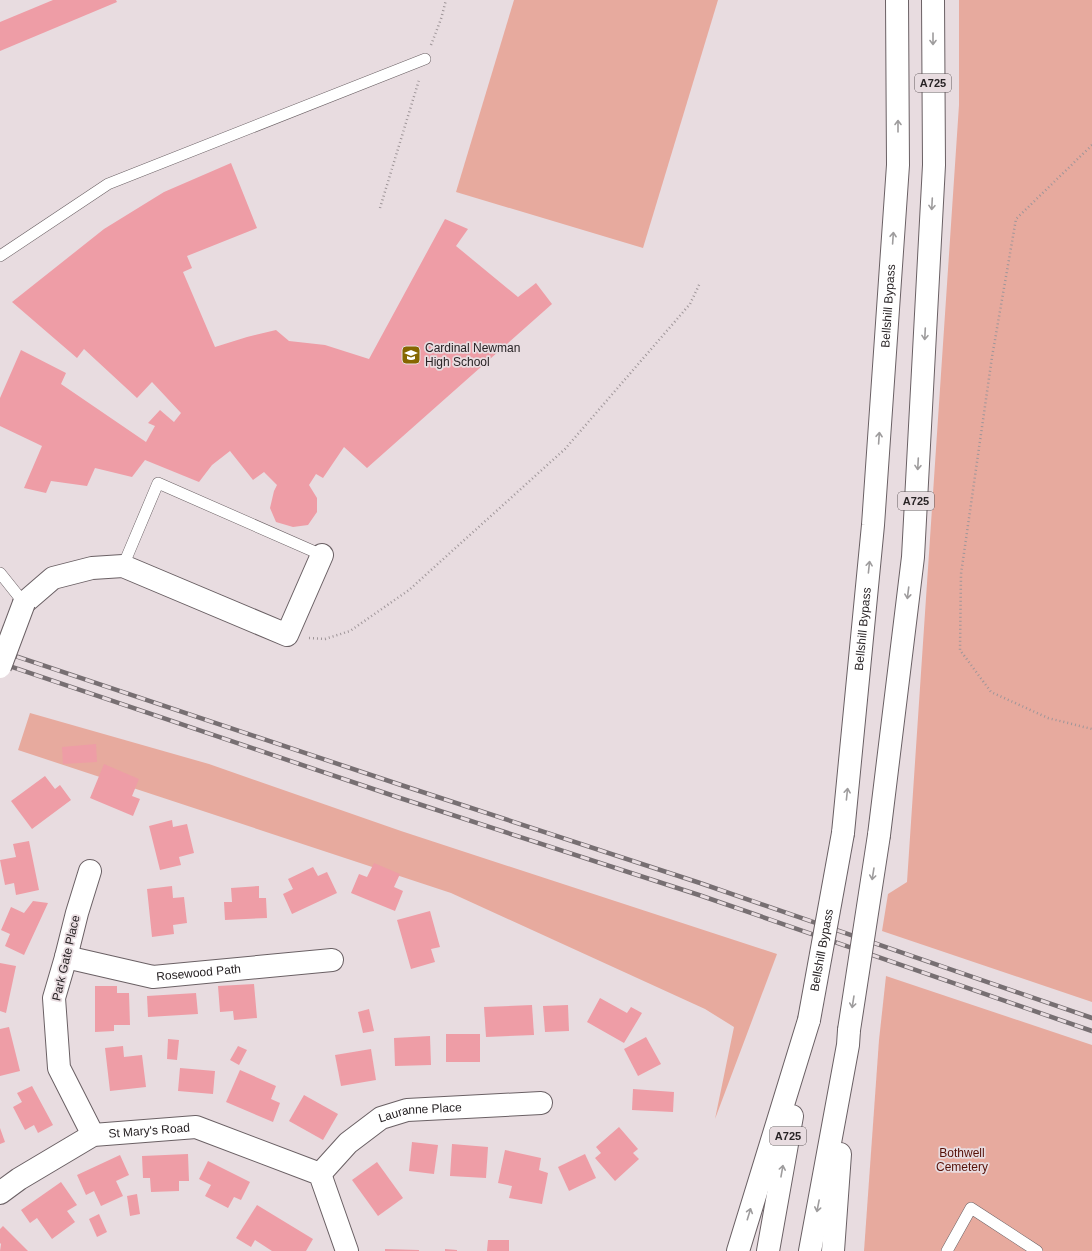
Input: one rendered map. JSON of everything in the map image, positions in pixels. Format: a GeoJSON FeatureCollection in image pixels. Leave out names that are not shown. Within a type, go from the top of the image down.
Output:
{"type":"FeatureCollection","features":[{"type":"Feature","properties":{"kind":"main road","name":"Bellshill Bypass"},"geometry":{"type":"LineString","coordinates":[[768,1251],[843,833],[873,525],[898,165],[897,0]]}},
{"type":"Feature","properties":{"kind":"main road","name":"A725"},"geometry":{"type":"LineString","coordinates":[[810,1251],[848,1038],[879,835],[913,557],[934,165],[933,0]]}},
{"type":"Feature","properties":{"kind":"main road"},"geometry":{"type":"LineString","coordinates":[[0,667],[24,603],[53,578],[92,568],[123,566],[287,635],[322,555]]}},
{"type":"Feature","properties":{"kind":"main road","name":"Park Gate Place"},"geometry":{"type":"LineString","coordinates":[[90,871],[76,913],[66,957],[54,998],[59,1068],[93,1135]]}},
{"type":"Feature","properties":{"kind":"main road","name":"Rosewood Path"},"geometry":{"type":"LineString","coordinates":[[66,957],[153,978],[332,960]]}},
{"type":"Feature","properties":{"kind":"main road"},"geometry":{"type":"LineString","coordinates":[[738,1251],[809,1020]]}},
{"type":"Feature","properties":{"kind":"main road"},"geometry":{"type":"LineString","coordinates":[[833,1251],[848,1038]]}},
{"type":"Feature","properties":{"kind":"main road","name":"Lauranne Place"},"geometry":{"type":"LineString","coordinates":[[320,1174],[348,1143],[381,1118],[407,1110],[541,1103]]}},
{"type":"Feature","properties":{"kind":"main road","name":"St Mary's Road"},"geometry":{"type":"LineString","coordinates":[[0,1193],[19,1179],[93,1135],[196,1127],[320,1174]]}},
{"type":"Feature","properties":{"kind":"main road"},"geometry":{"type":"LineString","coordinates":[[320,1174],[347,1251]]}},
{"type":"Feature","properties":{"kind":"lane"},"geometry":{"type":"LineString","coordinates":[[0,256],[108,184],[425,58]]}},
{"type":"Feature","properties":{"kind":"lane"},"geometry":{"type":"LineString","coordinates":[[123,566],[158,483],[322,555]]}},
{"type":"Feature","properties":{"kind":"lane"},"geometry":{"type":"LineString","coordinates":[[0,572],[24,603]]}},
{"type":"Feature","properties":{"kind":"lane"},"geometry":{"type":"LineString","coordinates":[[946,1251],[971,1208],[1037,1251]]}},
{"type":"Feature","properties":{"kind":"path"},"geometry":{"type":"LineString","coordinates":[[380,208],[425,58],[441,19],[446,0]]}},
{"type":"Feature","properties":{"kind":"path"},"geometry":{"type":"LineString","coordinates":[[1092,145],[1016,219],[992,358],[961,574],[960,642],[960,650],[991,692],[1048,718],[1092,729]]}},
{"type":"Feature","properties":{"kind":"path"},"geometry":{"type":"LineString","coordinates":[[287,635],[325,639],[350,631],[409,590],[565,450],[690,304],[700,283]]}},
{"type":"Feature","properties":{"kind":"green space"},"geometry":{"type":"Polygon","coordinates":[[[514,0],[718,0],[643,248],[456,192],[514,0]]]}},
{"type":"Feature","properties":{"kind":"green space"},"geometry":{"type":"Polygon","coordinates":[[[959,0],[1092,0],[1092,1002],[882,931],[888,894],[907,882],[959,105],[959,0]]]}},
{"type":"Feature","properties":{"kind":"green space"},"geometry":{"type":"Polygon","coordinates":[[[30,713],[209,764],[401,831],[777,954],[715,1119],[734,1027],[705,1009],[451,893],[18,750],[30,713]]]}},
{"type":"Feature","properties":{"kind":"green space","name":"Bothwell Cemetery"},"geometry":{"type":"Polygon","coordinates":[[[886,976],[1092,1045],[1092,1251],[864,1251],[879,1040],[886,976]]]}},
{"type":"Feature","properties":{"kind":"building"},"geometry":{"type":"Polygon","coordinates":[[[53,0],[116,0],[117,2],[0,51],[0,22],[53,0]]]}},
{"type":"Feature","properties":{"kind":"building"},"geometry":{"type":"Polygon","coordinates":[[[231,163],[257,228],[187,256],[192,268],[183,272],[215,347],[276,330],[289,341],[325,345],[369,359],[445,219],[468,229],[456,246],[518,297],[536,283],[552,304],[367,468],[344,447],[323,478],[316,474],[309,485],[317,498],[317,512],[308,525],[293,527],[276,522],[270,508],[277,485],[264,472],[253,480],[230,451],[212,465],[199,482],[145,460],[132,477],[95,468],[87,486],[51,481],[46,493],[24,488],[42,446],[0,426],[0,398],[21,350],[66,373],[61,384],[146,442],[155,426],[148,423],[160,410],[174,422],[181,413],[152,382],[137,398],[84,349],[77,358],[12,302],[104,229],[164,192],[231,163]]]}},
{"type":"Feature","properties":{"kind":"building"},"geometry":{"type":"Polygon","coordinates":[[[96,744],[97,762],[63,764],[62,747],[96,744]]]}},
{"type":"Feature","properties":{"kind":"building"},"geometry":{"type":"Polygon","coordinates":[[[104,764],[139,779],[132,796],[140,799],[133,816],[90,798],[104,764]]]}},
{"type":"Feature","properties":{"kind":"building"},"geometry":{"type":"Polygon","coordinates":[[[45,776],[55,789],[60,785],[71,800],[32,829],[11,801],[45,776]]]}},
{"type":"Feature","properties":{"kind":"building"},"geometry":{"type":"Polygon","coordinates":[[[172,820],[173,827],[187,824],[194,853],[179,857],[181,865],[160,870],[149,826],[172,820]]]}},
{"type":"Feature","properties":{"kind":"building"},"geometry":{"type":"Polygon","coordinates":[[[29,841],[39,890],[16,895],[14,883],[5,885],[0,860],[16,857],[13,844],[29,841]]]}},
{"type":"Feature","properties":{"kind":"building"},"geometry":{"type":"Polygon","coordinates":[[[374,863],[400,874],[394,887],[403,891],[395,911],[351,893],[359,874],[367,877],[374,863]]]}},
{"type":"Feature","properties":{"kind":"building"},"geometry":{"type":"Polygon","coordinates":[[[313,867],[318,876],[327,872],[337,893],[292,914],[283,894],[293,889],[288,879],[313,867]]]}},
{"type":"Feature","properties":{"kind":"building"},"geometry":{"type":"Polygon","coordinates":[[[172,886],[173,898],[184,897],[187,923],[173,925],[174,934],[152,937],[147,889],[172,886]]]}},
{"type":"Feature","properties":{"kind":"building"},"geometry":{"type":"Polygon","coordinates":[[[259,886],[259,898],[266,898],[267,918],[225,920],[224,902],[232,902],[231,888],[259,886]]]}},
{"type":"Feature","properties":{"kind":"building"},"geometry":{"type":"Polygon","coordinates":[[[33,901],[48,903],[24,955],[5,946],[10,934],[1,930],[11,907],[24,913],[33,901]]]}},
{"type":"Feature","properties":{"kind":"building"},"geometry":{"type":"Polygon","coordinates":[[[430,911],[440,947],[431,949],[435,962],[411,969],[397,920],[430,911]]]}},
{"type":"Feature","properties":{"kind":"building"},"geometry":{"type":"Polygon","coordinates":[[[0,963],[16,966],[6,1013],[0,1011],[0,963]]]}},
{"type":"Feature","properties":{"kind":"building"},"geometry":{"type":"Polygon","coordinates":[[[254,984],[257,1018],[234,1020],[233,1011],[220,1012],[218,986],[254,984]]]}},
{"type":"Feature","properties":{"kind":"building"},"geometry":{"type":"Polygon","coordinates":[[[95,986],[117,986],[117,993],[129,993],[130,1025],[114,1025],[114,1031],[95,1032],[95,986]]]}},
{"type":"Feature","properties":{"kind":"building"},"geometry":{"type":"Polygon","coordinates":[[[196,993],[198,1014],[148,1017],[147,996],[196,993]]]}},
{"type":"Feature","properties":{"kind":"building"},"geometry":{"type":"Polygon","coordinates":[[[600,998],[627,1013],[631,1007],[642,1013],[624,1043],[587,1022],[600,998]]]}},
{"type":"Feature","properties":{"kind":"building"},"geometry":{"type":"Polygon","coordinates":[[[532,1005],[534,1035],[486,1037],[484,1007],[532,1005]]]}},
{"type":"Feature","properties":{"kind":"building"},"geometry":{"type":"Polygon","coordinates":[[[568,1005],[569,1031],[545,1032],[543,1006],[568,1005]]]}},
{"type":"Feature","properties":{"kind":"building"},"geometry":{"type":"Polygon","coordinates":[[[369,1009],[374,1031],[363,1033],[358,1012],[369,1009]]]}},
{"type":"Feature","properties":{"kind":"building"},"geometry":{"type":"Polygon","coordinates":[[[9,1027],[20,1071],[0,1076],[0,1029],[9,1027]]]}},
{"type":"Feature","properties":{"kind":"building"},"geometry":{"type":"Polygon","coordinates":[[[446,1034],[480,1034],[480,1062],[446,1062],[446,1034]]]}},
{"type":"Feature","properties":{"kind":"building"},"geometry":{"type":"Polygon","coordinates":[[[430,1036],[431,1065],[395,1066],[394,1038],[430,1036]]]}},
{"type":"Feature","properties":{"kind":"building"},"geometry":{"type":"Polygon","coordinates":[[[646,1037],[661,1064],[638,1076],[624,1049],[646,1037]]]}},
{"type":"Feature","properties":{"kind":"building"},"geometry":{"type":"Polygon","coordinates":[[[168,1039],[179,1040],[177,1060],[167,1059],[168,1039]]]}},
{"type":"Feature","properties":{"kind":"building"},"geometry":{"type":"Polygon","coordinates":[[[123,1046],[124,1057],[142,1055],[146,1087],[110,1091],[105,1048],[123,1046]]]}},
{"type":"Feature","properties":{"kind":"building"},"geometry":{"type":"Polygon","coordinates":[[[238,1046],[247,1050],[239,1065],[230,1060],[238,1046]]]}},
{"type":"Feature","properties":{"kind":"building"},"geometry":{"type":"Polygon","coordinates":[[[371,1049],[376,1080],[341,1086],[335,1055],[371,1049]]]}},
{"type":"Feature","properties":{"kind":"building"},"geometry":{"type":"Polygon","coordinates":[[[180,1068],[215,1071],[213,1094],[178,1091],[180,1068]]]}},
{"type":"Feature","properties":{"kind":"building"},"geometry":{"type":"Polygon","coordinates":[[[240,1070],[276,1086],[271,1099],[280,1103],[273,1122],[226,1102],[240,1070]]]}},
{"type":"Feature","properties":{"kind":"building"},"geometry":{"type":"Polygon","coordinates":[[[32,1086],[53,1125],[38,1133],[34,1125],[25,1130],[13,1107],[22,1102],[17,1093],[32,1086]]]}},
{"type":"Feature","properties":{"kind":"building"},"geometry":{"type":"Polygon","coordinates":[[[633,1089],[674,1092],[673,1112],[632,1110],[633,1089]]]}},
{"type":"Feature","properties":{"kind":"building"},"geometry":{"type":"Polygon","coordinates":[[[304,1095],[338,1114],[323,1140],[289,1121],[304,1095]]]}},
{"type":"Feature","properties":{"kind":"building"},"geometry":{"type":"Polygon","coordinates":[[[619,1127],[638,1149],[633,1153],[639,1159],[615,1181],[595,1158],[601,1153],[596,1147],[619,1127]]]}},
{"type":"Feature","properties":{"kind":"building"},"geometry":{"type":"Polygon","coordinates":[[[0,1128],[5,1142],[0,1144],[0,1128]]]}},
{"type":"Feature","properties":{"kind":"building"},"geometry":{"type":"Polygon","coordinates":[[[412,1142],[438,1145],[434,1174],[409,1171],[412,1142]]]}},
{"type":"Feature","properties":{"kind":"building"},"geometry":{"type":"Polygon","coordinates":[[[452,1144],[488,1147],[486,1178],[450,1176],[452,1144]]]}},
{"type":"Feature","properties":{"kind":"building"},"geometry":{"type":"Polygon","coordinates":[[[505,1150],[541,1158],[539,1170],[548,1173],[542,1204],[509,1198],[512,1186],[498,1183],[505,1150]]]}},
{"type":"Feature","properties":{"kind":"building"},"geometry":{"type":"Polygon","coordinates":[[[188,1154],[189,1181],[179,1181],[179,1191],[151,1192],[150,1178],[143,1178],[142,1156],[188,1154]]]}},
{"type":"Feature","properties":{"kind":"building"},"geometry":{"type":"Polygon","coordinates":[[[585,1154],[596,1178],[569,1191],[558,1167],[585,1154]]]}},
{"type":"Feature","properties":{"kind":"building"},"geometry":{"type":"Polygon","coordinates":[[[120,1155],[129,1175],[116,1181],[123,1196],[101,1206],[94,1191],[86,1195],[77,1175],[120,1155]]]}},
{"type":"Feature","properties":{"kind":"building"},"geometry":{"type":"Polygon","coordinates":[[[208,1161],[250,1182],[241,1200],[234,1197],[228,1208],[205,1196],[211,1185],[199,1179],[208,1161]]]}},
{"type":"Feature","properties":{"kind":"building"},"geometry":{"type":"Polygon","coordinates":[[[377,1162],[403,1198],[378,1216],[352,1180],[377,1162]]]}},
{"type":"Feature","properties":{"kind":"building"},"geometry":{"type":"Polygon","coordinates":[[[61,1182],[77,1205],[67,1211],[75,1222],[52,1239],[37,1218],[30,1223],[21,1210],[61,1182]]]}},
{"type":"Feature","properties":{"kind":"building"},"geometry":{"type":"Polygon","coordinates":[[[137,1194],[140,1214],[130,1216],[127,1196],[137,1194]]]}},
{"type":"Feature","properties":{"kind":"building"},"geometry":{"type":"Polygon","coordinates":[[[257,1205],[313,1239],[306,1251],[272,1251],[255,1240],[251,1247],[236,1238],[257,1205]]]}},
{"type":"Feature","properties":{"kind":"building"},"geometry":{"type":"Polygon","coordinates":[[[99,1214],[107,1232],[97,1237],[89,1219],[99,1214]]]}},
{"type":"Feature","properties":{"kind":"building"},"geometry":{"type":"Polygon","coordinates":[[[3,1226],[28,1251],[0,1251],[0,1229],[3,1226]]]}},
{"type":"Feature","properties":{"kind":"building"},"geometry":{"type":"Polygon","coordinates":[[[488,1240],[509,1240],[509,1251],[487,1251],[488,1240]]]}},
{"type":"Feature","properties":{"kind":"building"},"geometry":{"type":"Polygon","coordinates":[[[385,1249],[419,1250],[419,1251],[385,1251],[385,1249]]]}},
{"type":"Feature","properties":{"kind":"building"},"geometry":{"type":"Polygon","coordinates":[[[445,1249],[457,1250],[457,1251],[445,1251],[445,1249]]]}},
{"type":"Feature","properties":{"kind":"railway"},"geometry":{"type":"LineString","coordinates":[[0,651],[700,883],[1092,1018]]}},
{"type":"Feature","properties":{"kind":"railway"},"geometry":{"type":"LineString","coordinates":[[0,663],[400,798],[699,895],[1092,1031]]}},
{"type":"Feature","properties":{"kind":"place","name":"Cardinal Newman High School"},"geometry":{"type":"Point","coordinates":[411,355]}}]}
